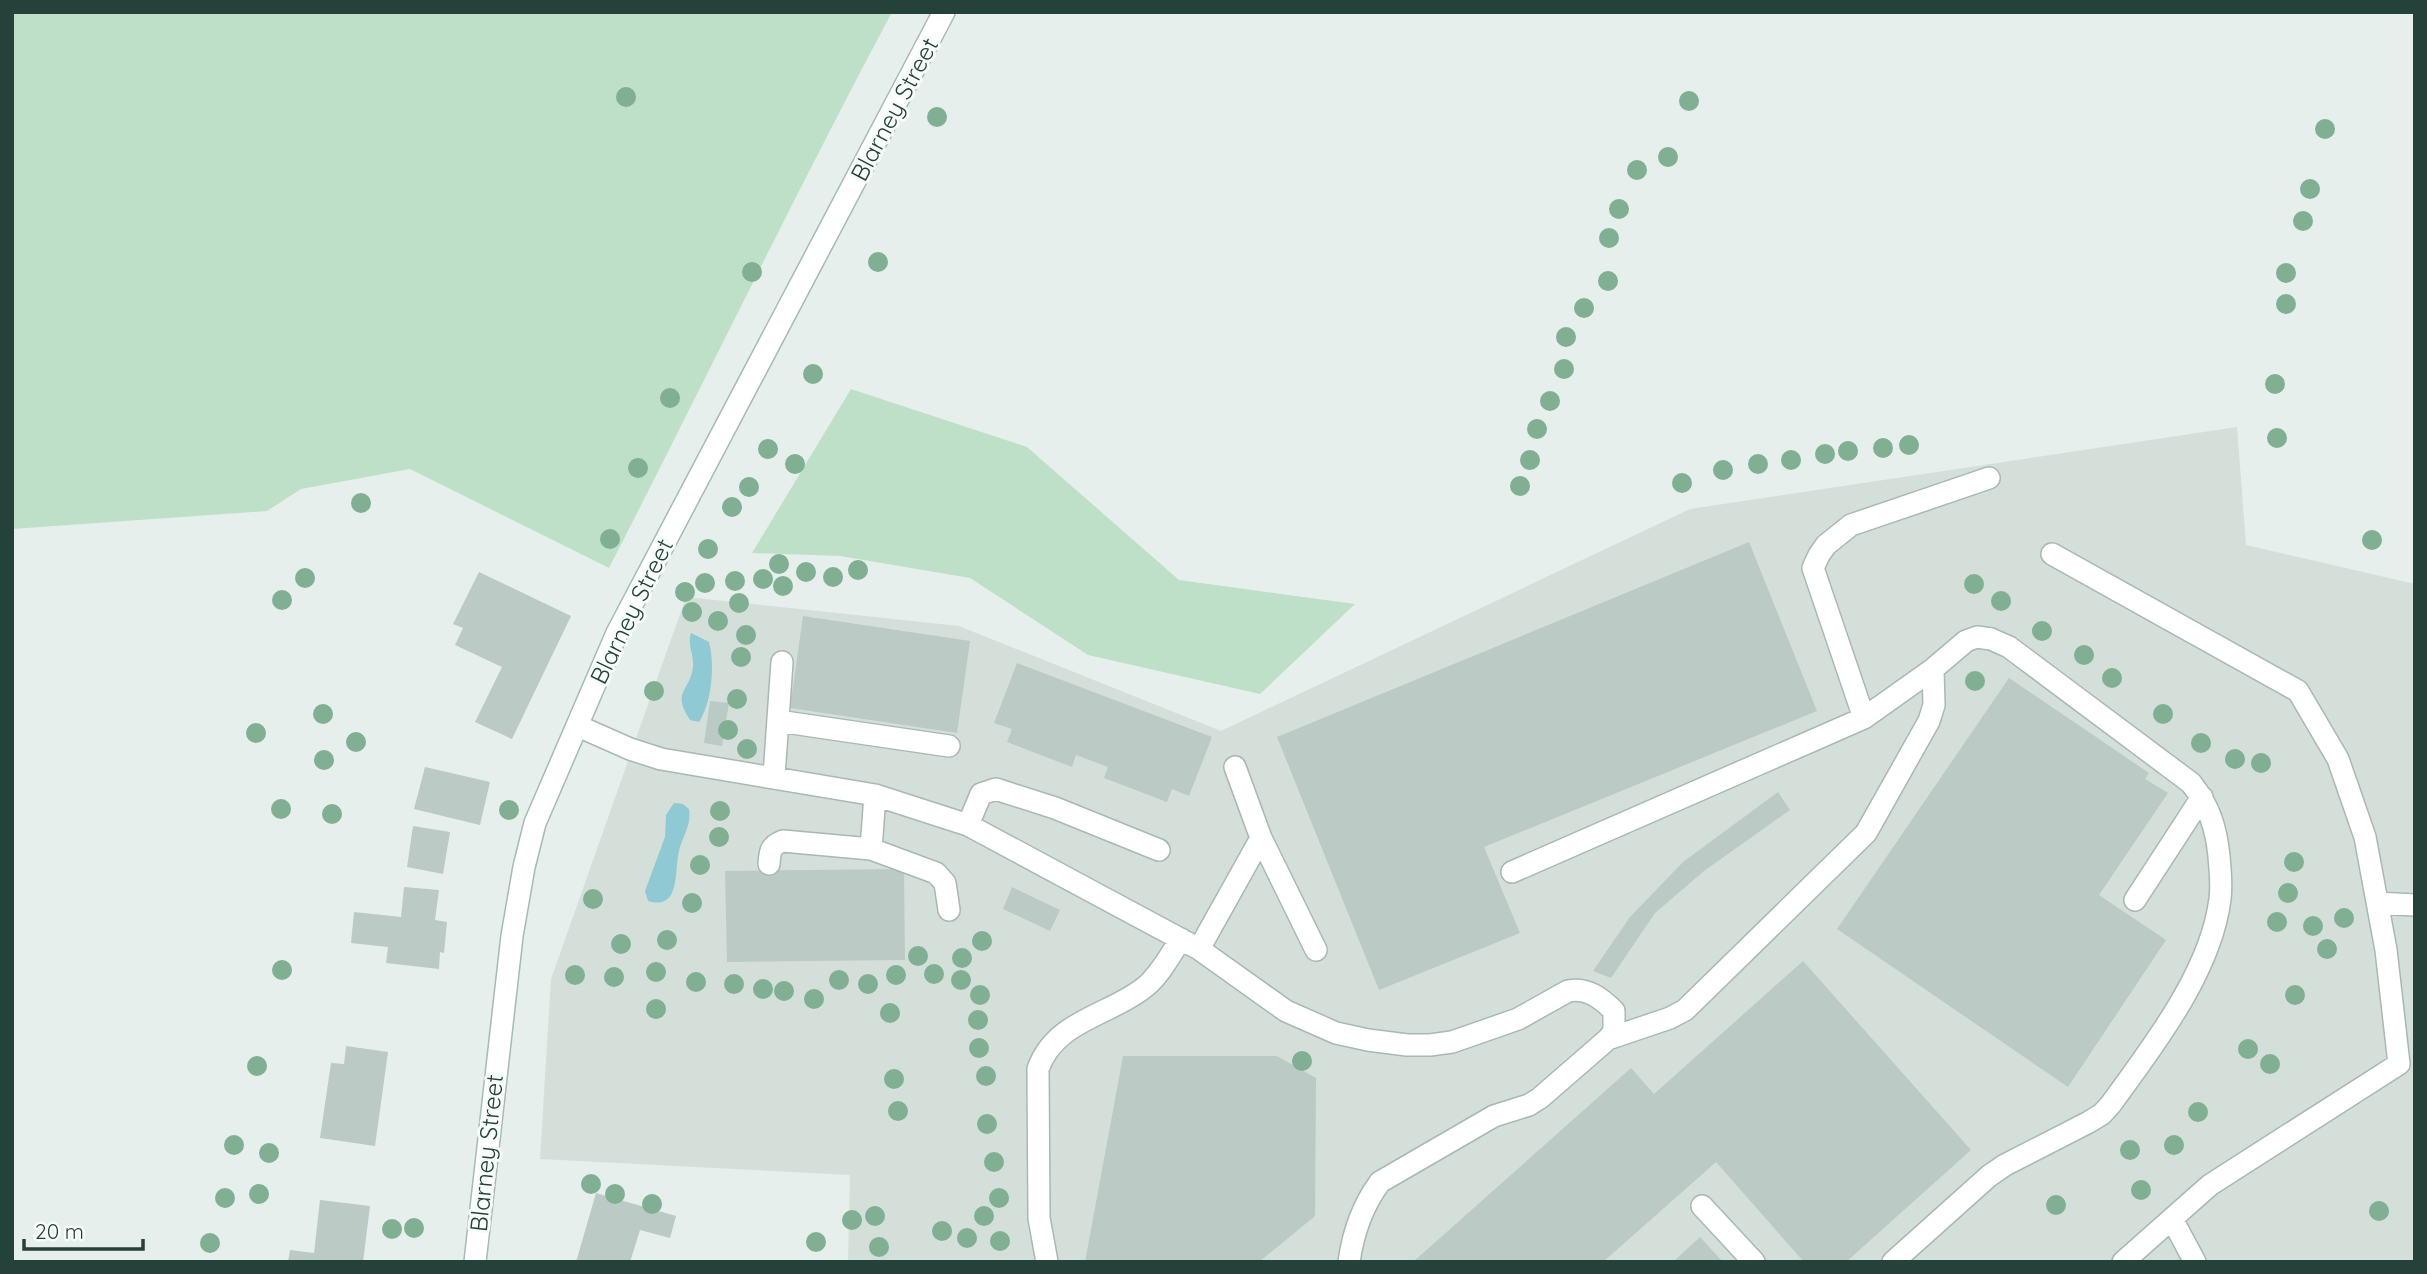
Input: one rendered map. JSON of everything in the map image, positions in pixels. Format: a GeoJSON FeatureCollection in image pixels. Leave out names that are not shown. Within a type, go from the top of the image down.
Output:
{"type":"FeatureCollection","features":[{"type":"Feature","properties":{"kind":"street","name":"Blarney Street"},"geometry":{"type":"LineString","coordinates":[[475,1262],[501,1019],[524,867],[535,823],[617,633],[944,12]]}},
{"type":"Feature","properties":{"kind":"street"},"geometry":{"type":"LineString","coordinates":[[1864,718],[1813,568],[1819,555],[1826,545],[1851,525],[1989,478]]}},
{"type":"Feature","properties":{"kind":"street"},"geometry":{"type":"LineString","coordinates":[[2052,554],[2298,691],[2337,759],[2365,837],[2386,950],[2399,1065],[2210,1185],[2123,1262]]}},
{"type":"Feature","properties":{"kind":"street"},"geometry":{"type":"LineString","coordinates":[[1512,872],[1864,718],[1933,669],[1966,641],[1977,637],[1991,639],[2009,647],[2191,783],[2202,797],[2214,822],[2220,900],[2201,963],[2160,1037],[2102,1114],[1989,1176],[1893,1262]]}},
{"type":"Feature","properties":{"kind":"street"},"geometry":{"type":"LineString","coordinates":[[774,776],[782,662]]}},
{"type":"Feature","properties":{"kind":"street"},"geometry":{"type":"LineString","coordinates":[[1608,1039],[1670,1018],[1685,1010],[1866,834],[1929,721],[1934,705],[1933,669]]}},
{"type":"Feature","properties":{"kind":"street"},"geometry":{"type":"LineString","coordinates":[[778,721],[949,746]]}},
{"type":"Feature","properties":{"kind":"street"},"geometry":{"type":"LineString","coordinates":[[578,726],[661,759],[875,795],[968,825],[1190,944],[1286,1011],[1336,1032],[1368,1040],[1430,1045],[1452,1042],[1518,1019],[1568,991],[1577,989],[1592,993],[1614,1011],[1614,1031],[1608,1039],[1540,1098],[1529,1105],[1494,1116],[1380,1182],[1357,1223],[1349,1262]]}},
{"type":"Feature","properties":{"kind":"street"},"geometry":{"type":"LineString","coordinates":[[1235,767],[1261,838],[1316,950]]}},
{"type":"Feature","properties":{"kind":"street"},"geometry":{"type":"LineString","coordinates":[[968,825],[981,794],[996,789],[1055,808],[1159,850]]}},
{"type":"Feature","properties":{"kind":"street"},"geometry":{"type":"LineString","coordinates":[[871,849],[875,795]]}},
{"type":"Feature","properties":{"kind":"street"},"geometry":{"type":"LineString","coordinates":[[2135,900],[2202,797]]}},
{"type":"Feature","properties":{"kind":"street"},"geometry":{"type":"LineString","coordinates":[[1047,1262],[1039,1219],[1038,1069],[1042,1058],[1058,1039],[1075,1026],[1145,987],[1190,944],[1261,838]]}},
{"type":"Feature","properties":{"kind":"street"},"geometry":{"type":"LineString","coordinates":[[769,863],[770,850],[783,841],[871,849],[936,873],[945,883],[949,909]]}},
{"type":"Feature","properties":{"kind":"street"},"geometry":{"type":"LineString","coordinates":[[2377,903],[2415,905]]}},
{"type":"Feature","properties":{"kind":"street"},"geometry":{"type":"LineString","coordinates":[[1702,1206],[1754,1262]]}},
{"type":"Feature","properties":{"kind":"street"},"geometry":{"type":"LineString","coordinates":[[2172,1219],[2195,1262]]}},
{"type":"Feature","properties":{"kind":"shaded area"},"geometry":{"type":"Polygon","coordinates":[[[2237,427],[2246,545],[2415,584],[2415,1262],[848,1262],[850,1175],[540,1159],[551,979],[686,597],[959,626],[1221,731],[1690,509],[2237,427]]]}},
{"type":"Feature","properties":{"kind":"green space"},"geometry":{"type":"Polygon","coordinates":[[[12,12],[892,12],[609,568],[410,469],[301,489],[267,511],[12,529],[12,12]]]}},
{"type":"Feature","properties":{"kind":"green space"},"geometry":{"type":"Polygon","coordinates":[[[851,389],[1027,447],[1179,580],[1355,604],[1260,694],[1088,655],[970,578],[840,556],[752,553],[851,389]]]}},
{"type":"Feature","properties":{"kind":"water"},"geometry":{"type":"Polygon","coordinates":[[[691,633],[709,642],[712,661],[707,705],[699,722],[690,720],[682,703],[683,692],[693,667],[691,633]]]}},
{"type":"Feature","properties":{"kind":"water"},"geometry":{"type":"Polygon","coordinates":[[[674,803],[683,804],[689,809],[690,815],[679,851],[674,887],[666,900],[659,903],[648,901],[645,891],[665,837],[666,815],[674,803]]]}},
{"type":"Feature","properties":{"kind":"building"},"geometry":{"type":"Polygon","coordinates":[[[1749,542],[1817,711],[1484,847],[1520,933],[1379,990],[1277,737],[1749,542]]]}},
{"type":"Feature","properties":{"kind":"building"},"geometry":{"type":"Polygon","coordinates":[[[479,572],[571,616],[512,739],[475,722],[502,667],[455,645],[463,628],[453,624],[479,572]]]}},
{"type":"Feature","properties":{"kind":"building"},"geometry":{"type":"Polygon","coordinates":[[[803,616],[970,641],[957,733],[790,708],[803,616]]]}},
{"type":"Feature","properties":{"kind":"building"},"geometry":{"type":"Polygon","coordinates":[[[1017,663],[1212,737],[1189,796],[1172,789],[1167,802],[1104,778],[1108,767],[1076,755],[1072,767],[1007,742],[1012,729],[994,723],[1017,663]]]}},
{"type":"Feature","properties":{"kind":"building"},"geometry":{"type":"Polygon","coordinates":[[[2009,678],[2149,773],[2145,779],[2168,793],[2099,895],[2166,940],[2068,1087],[1837,929],[2009,678]]]}},
{"type":"Feature","properties":{"kind":"building"},"geometry":{"type":"Polygon","coordinates":[[[710,701],[729,703],[722,746],[704,743],[710,701]]]}},
{"type":"Feature","properties":{"kind":"building"},"geometry":{"type":"Polygon","coordinates":[[[425,767],[490,782],[480,825],[414,809],[425,767]]]}},
{"type":"Feature","properties":{"kind":"building"},"geometry":{"type":"Polygon","coordinates":[[[1778,792],[1790,810],[1704,871],[1655,913],[1611,978],[1593,971],[1630,917],[1683,862],[1778,792]]]}},
{"type":"Feature","properties":{"kind":"building"},"geometry":{"type":"Polygon","coordinates":[[[413,826],[450,832],[443,874],[407,867],[413,826]]]}},
{"type":"Feature","properties":{"kind":"building"},"geometry":{"type":"Polygon","coordinates":[[[904,869],[905,960],[727,962],[725,871],[904,869]]]}},
{"type":"Feature","properties":{"kind":"building"},"geometry":{"type":"Polygon","coordinates":[[[404,887],[439,890],[435,920],[447,922],[444,953],[440,952],[439,969],[386,963],[388,947],[351,943],[354,912],[401,917],[404,887]]]}},
{"type":"Feature","properties":{"kind":"building"},"geometry":{"type":"Polygon","coordinates":[[[1012,887],[1060,910],[1050,931],[1003,909],[1012,887]]]}},
{"type":"Feature","properties":{"kind":"building"},"geometry":{"type":"Polygon","coordinates":[[[1803,961],[1971,1150],[1846,1262],[1804,1262],[1716,1162],[1603,1262],[1413,1262],[1631,1068],[1654,1094],[1803,961]]]}},
{"type":"Feature","properties":{"kind":"building"},"geometry":{"type":"Polygon","coordinates":[[[346,1046],[388,1052],[375,1146],[320,1138],[331,1063],[344,1064],[346,1046]]]}},
{"type":"Feature","properties":{"kind":"building"},"geometry":{"type":"Polygon","coordinates":[[[1123,1056],[1277,1056],[1316,1078],[1315,1216],[1259,1262],[1085,1262],[1123,1056]]]}},
{"type":"Feature","properties":{"kind":"building"},"geometry":{"type":"Polygon","coordinates":[[[596,1193],[676,1216],[670,1238],[640,1230],[630,1262],[576,1262],[596,1193]]]}},
{"type":"Feature","properties":{"kind":"building"},"geometry":{"type":"Polygon","coordinates":[[[320,1200],[370,1206],[363,1262],[288,1262],[290,1250],[314,1253],[320,1200]]]}},
{"type":"Feature","properties":{"kind":"building"},"geometry":{"type":"Polygon","coordinates":[[[1700,1237],[1723,1262],[1675,1260],[1700,1237]]]}}]}
